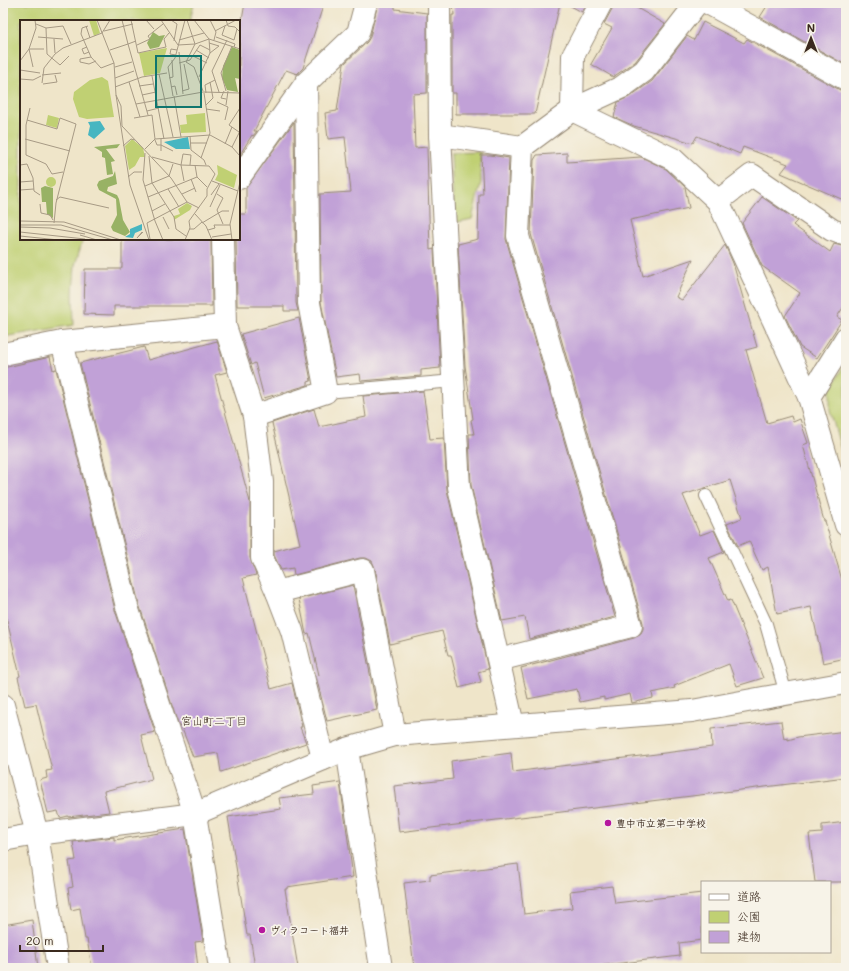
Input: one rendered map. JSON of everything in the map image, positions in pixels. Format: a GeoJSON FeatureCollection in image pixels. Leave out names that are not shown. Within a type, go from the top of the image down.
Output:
{"type":"FeatureCollection","features":[{"type":"Feature","properties":{"kind":"street"},"geometry":{"type":"LineString","coordinates":[[240,177],[306,83],[358,33],[366,3]]}},
{"type":"Feature","properties":{"kind":"street"},"geometry":{"type":"LineString","coordinates":[[439,3],[440,136],[459,487],[513,725]]}},
{"type":"Feature","properties":{"kind":"street"},"geometry":{"type":"LineString","coordinates":[[572,110],[573,56],[601,3]]}},
{"type":"Feature","properties":{"kind":"street"},"geometry":{"type":"LineString","coordinates":[[440,136],[522,147],[572,110],[622,87],[644,71],[697,3]]}},
{"type":"Feature","properties":{"kind":"street"},"geometry":{"type":"LineString","coordinates":[[708,3],[846,79]]}},
{"type":"Feature","properties":{"kind":"street"},"geometry":{"type":"LineString","coordinates":[[254,416],[326,392],[309,303],[306,83]]}},
{"type":"Feature","properties":{"kind":"street"},"geometry":{"type":"LineString","coordinates":[[572,110],[673,159],[718,202],[810,397],[846,525]]}},
{"type":"Feature","properties":{"kind":"street"},"geometry":{"type":"LineString","coordinates":[[499,660],[631,626],[518,236],[522,147]]}},
{"type":"Feature","properties":{"kind":"street"},"geometry":{"type":"LineString","coordinates":[[718,202],[752,175],[832,230],[846,235]]}},
{"type":"Feature","properties":{"kind":"street"},"geometry":{"type":"LineString","coordinates":[[224,240],[225,326],[254,416],[262,482],[262,558],[278,592],[292,631],[323,759]]}},
{"type":"Feature","properties":{"kind":"street"},"geometry":{"type":"LineString","coordinates":[[3,354],[62,342],[225,326]]}},
{"type":"Feature","properties":{"kind":"street"},"geometry":{"type":"LineString","coordinates":[[810,397],[846,338]]}},
{"type":"Feature","properties":{"kind":"street"},"geometry":{"type":"LineString","coordinates":[[62,342],[127,607],[195,814],[220,968]]}},
{"type":"Feature","properties":{"kind":"street"},"geometry":{"type":"LineString","coordinates":[[278,592],[363,570],[396,735]]}},
{"type":"Feature","properties":{"kind":"street"},"geometry":{"type":"LineString","coordinates":[[3,840],[37,834],[195,814],[347,749],[396,735],[692,711],[846,683]]}},
{"type":"Feature","properties":{"kind":"street"},"geometry":{"type":"LineString","coordinates":[[3,705],[37,834],[58,968]]}},
{"type":"Feature","properties":{"kind":"street"},"geometry":{"type":"LineString","coordinates":[[347,749],[381,968]]}},
{"type":"Feature","properties":{"kind":"lane"},"geometry":{"type":"LineString","coordinates":[[326,392],[454,381]]}},
{"type":"Feature","properties":{"kind":"lane"},"geometry":{"type":"LineString","coordinates":[[706,496],[766,624],[786,694]]}},
{"type":"Feature","properties":{"kind":"green space"},"geometry":{"type":"Polygon","coordinates":[[[3,3],[194,3],[190,20],[20,20],[20,240],[84,240],[82,242],[75,265],[73,294],[74,325],[3,337],[3,3]]]}},
{"type":"Feature","properties":{"kind":"green space"},"geometry":{"type":"Polygon","coordinates":[[[480,152],[481,182],[472,219],[454,223],[451,153],[480,152]]]}},
{"type":"Feature","properties":{"kind":"green space"},"geometry":{"type":"Polygon","coordinates":[[[846,362],[846,467],[830,410],[830,390],[846,362]]]}},
{"type":"Feature","properties":{"kind":"building"},"geometry":{"type":"Polygon","coordinates":[[[245,3],[324,3],[303,68],[297,74],[286,70],[254,131],[257,131],[253,136],[252,135],[240,154],[239,19],[242,20],[245,3]]]}},
{"type":"Feature","properties":{"kind":"building"},"geometry":{"type":"Polygon","coordinates":[[[378,3],[395,3],[395,9],[427,13],[427,93],[413,94],[415,148],[427,147],[430,250],[434,249],[440,368],[421,370],[421,376],[361,381],[360,374],[336,377],[321,302],[320,194],[351,192],[345,137],[328,139],[325,113],[337,111],[344,64],[367,42],[370,37],[378,3]]]}},
{"type":"Feature","properties":{"kind":"building"},"geometry":{"type":"Polygon","coordinates":[[[453,3],[560,3],[535,114],[456,114],[456,93],[452,93],[453,3]]]}},
{"type":"Feature","properties":{"kind":"building"},"geometry":{"type":"Polygon","coordinates":[[[565,3],[587,3],[582,12],[565,3]]]}},
{"type":"Feature","properties":{"kind":"building"},"geometry":{"type":"Polygon","coordinates":[[[613,3],[628,3],[665,24],[635,62],[613,77],[591,64],[612,28],[604,24],[612,9],[613,3]]]}},
{"type":"Feature","properties":{"kind":"building"},"geometry":{"type":"Polygon","coordinates":[[[769,3],[846,3],[846,65],[760,17],[769,3]]]}},
{"type":"Feature","properties":{"kind":"building"},"geometry":{"type":"Polygon","coordinates":[[[703,22],[744,43],[747,39],[840,90],[846,91],[846,201],[781,173],[788,164],[743,147],[740,154],[697,136],[693,143],[634,126],[614,117],[618,102],[629,97],[652,81],[687,36],[694,40],[703,22]]]}},
{"type":"Feature","properties":{"kind":"building"},"geometry":{"type":"Polygon","coordinates":[[[294,122],[296,303],[298,311],[284,311],[284,306],[237,306],[236,240],[240,240],[240,214],[246,214],[246,188],[294,122]]]}},
{"type":"Feature","properties":{"kind":"building"},"geometry":{"type":"Polygon","coordinates":[[[567,153],[567,162],[641,157],[666,169],[685,187],[689,208],[630,220],[643,276],[693,259],[676,297],[682,300],[725,245],[733,263],[757,347],[746,350],[767,423],[791,416],[793,422],[800,419],[808,443],[803,445],[846,594],[846,658],[823,663],[811,607],[777,614],[768,567],[762,570],[749,541],[738,546],[727,524],[742,518],[730,480],[683,495],[700,535],[714,530],[724,552],[709,558],[728,601],[731,600],[763,678],[737,686],[729,664],[674,686],[675,688],[652,693],[653,698],[632,703],[630,694],[604,700],[604,697],[580,702],[577,689],[528,699],[521,668],[634,638],[640,635],[643,629],[643,623],[531,234],[534,160],[537,155],[567,153]]]}},
{"type":"Feature","properties":{"kind":"building"},"geometry":{"type":"Polygon","coordinates":[[[481,155],[509,158],[506,239],[615,617],[529,639],[525,617],[502,621],[471,485],[469,434],[474,434],[465,366],[458,244],[478,239],[479,194],[483,194],[481,155]]]}},
{"type":"Feature","properties":{"kind":"building"},"geometry":{"type":"Polygon","coordinates":[[[762,197],[797,221],[793,225],[830,252],[834,244],[846,247],[846,303],[837,317],[842,320],[817,358],[800,347],[785,316],[800,293],[762,266],[742,223],[762,197]]]}},
{"type":"Feature","properties":{"kind":"building"},"geometry":{"type":"Polygon","coordinates":[[[122,240],[211,240],[212,306],[114,306],[114,315],[84,314],[85,269],[121,269],[122,240]]]}},
{"type":"Feature","properties":{"kind":"building"},"geometry":{"type":"Polygon","coordinates":[[[299,318],[311,381],[308,382],[308,385],[264,398],[255,363],[251,365],[241,334],[299,318]]]}},
{"type":"Feature","properties":{"kind":"building"},"geometry":{"type":"Polygon","coordinates":[[[217,341],[227,372],[215,375],[250,502],[250,558],[256,575],[243,578],[271,689],[292,683],[302,727],[300,727],[306,743],[221,772],[218,753],[193,757],[181,726],[179,727],[139,604],[80,363],[144,347],[148,360],[217,341]]]}},
{"type":"Feature","properties":{"kind":"building"},"geometry":{"type":"Polygon","coordinates":[[[50,357],[53,370],[56,369],[115,610],[155,732],[141,735],[152,779],[104,791],[109,812],[60,818],[58,811],[48,813],[40,780],[47,778],[46,771],[52,770],[36,704],[25,706],[18,677],[20,676],[3,603],[3,368],[50,357]]]}},
{"type":"Feature","properties":{"kind":"building"},"geometry":{"type":"Polygon","coordinates":[[[423,391],[430,439],[444,438],[447,490],[488,669],[478,672],[481,682],[459,688],[451,655],[448,655],[442,631],[390,644],[375,568],[372,561],[366,558],[360,558],[294,575],[293,568],[281,570],[274,555],[274,551],[300,544],[272,423],[314,409],[319,427],[366,417],[363,396],[423,391]]]}},
{"type":"Feature","properties":{"kind":"building"},"geometry":{"type":"Polygon","coordinates":[[[353,585],[377,710],[327,721],[316,676],[319,675],[309,633],[306,634],[299,599],[353,585]]]}},
{"type":"Feature","properties":{"kind":"building"},"geometry":{"type":"Polygon","coordinates":[[[781,721],[784,739],[788,738],[788,740],[798,737],[846,731],[846,777],[399,832],[394,786],[453,779],[451,761],[511,753],[513,772],[712,747],[711,729],[781,721]]]}},
{"type":"Feature","properties":{"kind":"building"},"geometry":{"type":"Polygon","coordinates":[[[340,782],[353,877],[287,887],[287,889],[285,889],[298,968],[255,968],[250,935],[247,935],[228,817],[281,809],[279,798],[314,794],[313,786],[340,782]]]}},
{"type":"Feature","properties":{"kind":"building"},"geometry":{"type":"Polygon","coordinates":[[[846,822],[846,882],[815,881],[809,834],[822,833],[822,825],[846,822]]]}},
{"type":"Feature","properties":{"kind":"building"},"geometry":{"type":"Polygon","coordinates":[[[185,829],[203,941],[195,942],[198,968],[92,968],[80,908],[71,910],[68,888],[73,887],[69,861],[76,860],[73,842],[114,837],[114,840],[185,829]]]}},
{"type":"Feature","properties":{"kind":"building"},"geometry":{"type":"Polygon","coordinates":[[[518,864],[524,914],[572,908],[570,891],[612,886],[615,903],[701,893],[701,940],[679,943],[680,956],[581,968],[414,968],[404,883],[430,880],[430,875],[518,864]]]}},
{"type":"Feature","properties":{"kind":"building"},"geometry":{"type":"Polygon","coordinates":[[[32,920],[38,968],[3,968],[3,925],[32,920]]]}},
{"type":"Feature","properties":{"kind":"place","name":"豊中市立第二中学校"},"geometry":{"type":"Point","coordinates":[608,823]}},
{"type":"Feature","properties":{"kind":"place","name":"ヴィラコート福井"},"geometry":{"type":"Point","coordinates":[262,930]}},
{"type":"Feature","properties":{"kind":"district","name":"宮山町二丁目"},"geometry":{"type":"Point","coordinates":[214,721]}}]}
